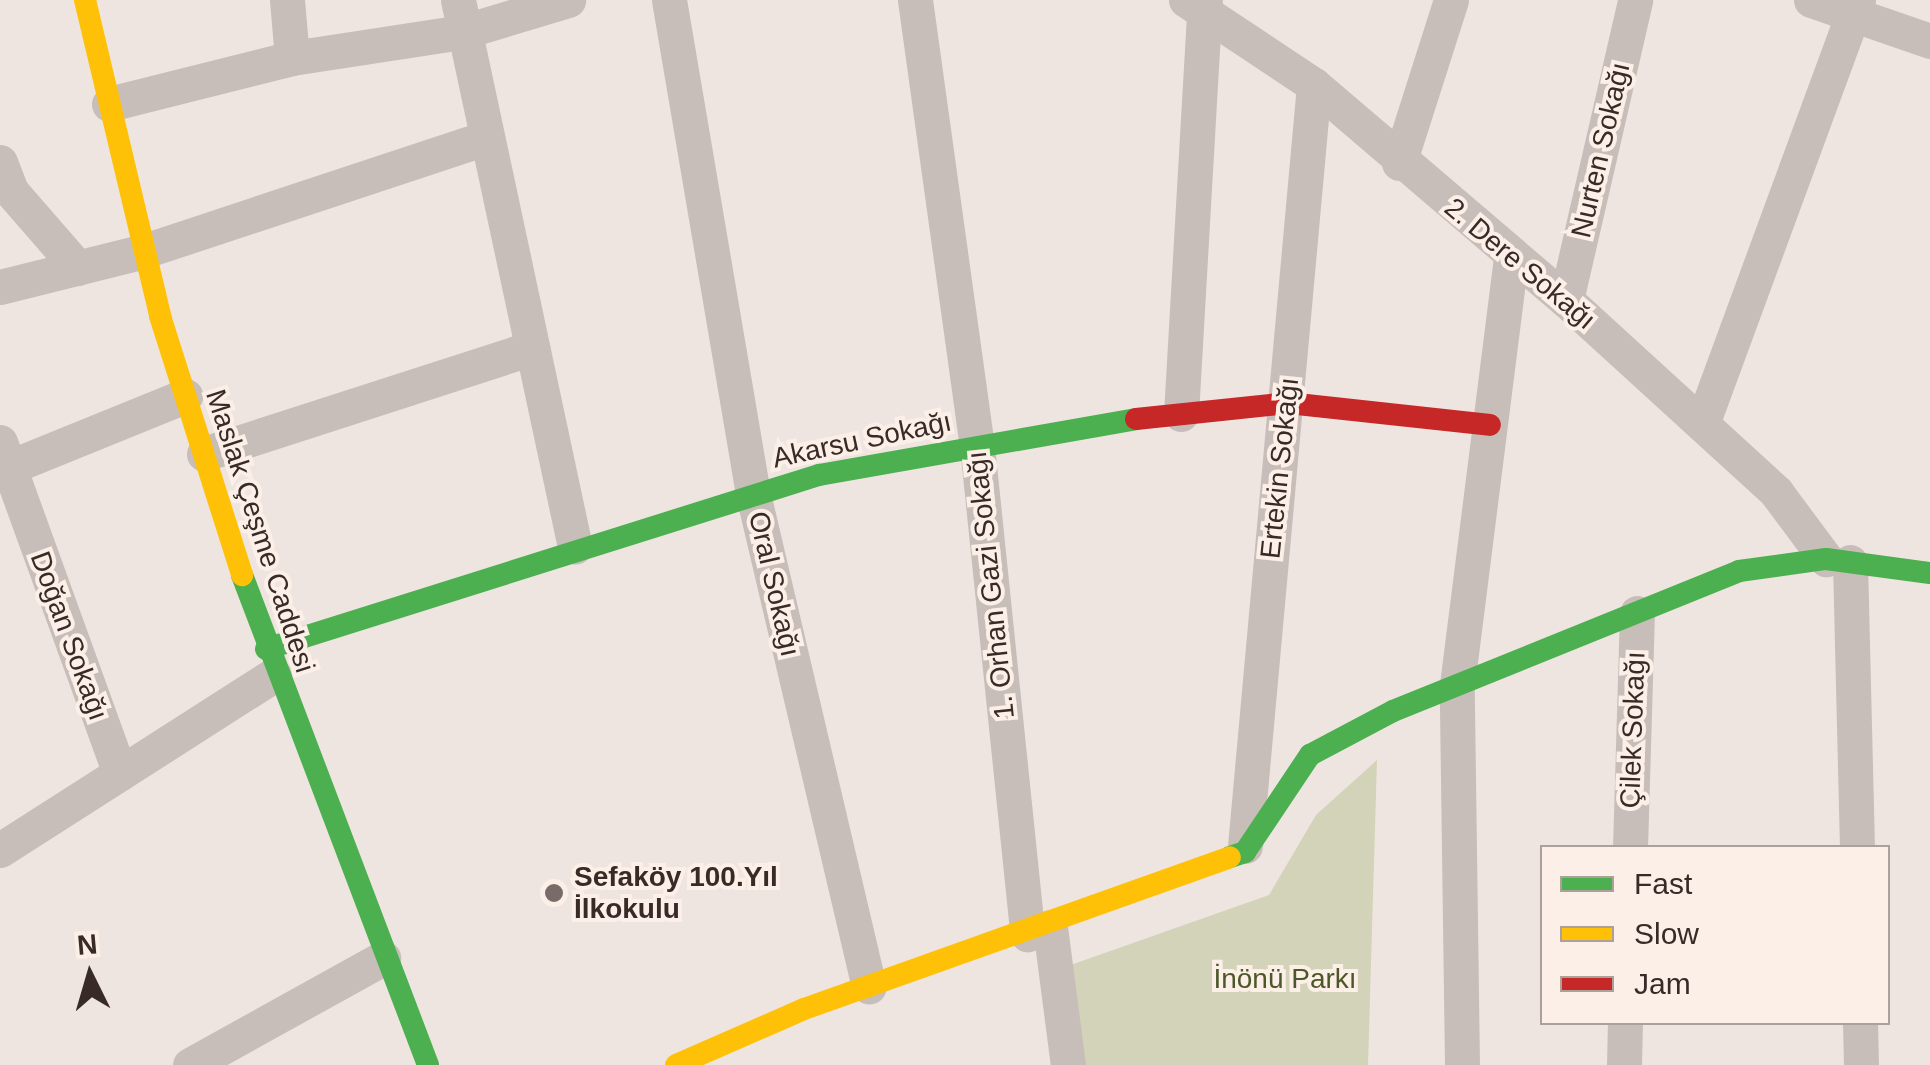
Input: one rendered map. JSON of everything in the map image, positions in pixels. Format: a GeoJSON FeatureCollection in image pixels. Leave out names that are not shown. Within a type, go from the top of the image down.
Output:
{"type":"FeatureCollection","features":[{"type":"Feature","properties":{"kind":"street","name":"Maslak Çeşme Caddesi"},"geometry":{"type":"LineString","coordinates":[[85,0],[144,251],[185,396],[270,662],[382,958],[428,1065]]}},
{"type":"Feature","properties":{"kind":"street"},"geometry":{"type":"LineString","coordinates":[[287,0],[292,58]]}},
{"type":"Feature","properties":{"kind":"street"},"geometry":{"type":"LineString","coordinates":[[109,104],[460,16],[568,0]]}},
{"type":"Feature","properties":{"kind":"street","name":"Oral Sokağı"},"geometry":{"type":"LineString","coordinates":[[669,0],[753,494],[870,987]]}},
{"type":"Feature","properties":{"kind":"street","name":"1. Orhan Gazi Sokağı"},"geometry":{"type":"LineString","coordinates":[[914,0],[977,446],[1038,931],[1068,1065]]}},
{"type":"Feature","properties":{"kind":"street"},"geometry":{"type":"LineString","coordinates":[[1398,163],[1451,0]]}},
{"type":"Feature","properties":{"kind":"street","name":"Nurten Sokağı"},"geometry":{"type":"LineString","coordinates":[[1566,300],[1635,0]]}},
{"type":"Feature","properties":{"kind":"street"},"geometry":{"type":"LineString","coordinates":[[1811,0],[1856,6],[1930,41]]}},
{"type":"Feature","properties":{"kind":"street"},"geometry":{"type":"LineString","coordinates":[[1181,414],[1199,4]]}},
{"type":"Feature","properties":{"kind":"street","name":"2. Dere Sokağı"},"geometry":{"type":"LineString","coordinates":[[1199,4],[1314,84],[1398,163],[1566,300],[1776,492],[1838,560]]}},
{"type":"Feature","properties":{"kind":"street"},"geometry":{"type":"LineString","coordinates":[[1702,424],[1856,6]]}},
{"type":"Feature","properties":{"kind":"street"},"geometry":{"type":"LineString","coordinates":[[460,16],[575,547]]}},
{"type":"Feature","properties":{"kind":"street","name":"Ertekin Sokağı"},"geometry":{"type":"LineString","coordinates":[[1245,852],[1314,84]]}},
{"type":"Feature","properties":{"kind":"street"},"geometry":{"type":"LineString","coordinates":[[0,287],[144,251],[486,138]]}},
{"type":"Feature","properties":{"kind":"street"},"geometry":{"type":"LineString","coordinates":[[0,162],[11,191],[78,268]]}},
{"type":"Feature","properties":{"kind":"street"},"geometry":{"type":"LineString","coordinates":[[1462,1065],[1458,685],[1511,256]]}},
{"type":"Feature","properties":{"kind":"street"},"geometry":{"type":"LineString","coordinates":[[204,454],[532,348]]}},
{"type":"Feature","properties":{"kind":"street"},"geometry":{"type":"LineString","coordinates":[[2,460],[185,396]]}},
{"type":"Feature","properties":{"kind":"street","name":"Akarsu Sokağı"},"geometry":{"type":"LineString","coordinates":[[270,662],[575,547],[753,494],[977,446],[1181,414],[1288,403],[1490,425]]}},
{"type":"Feature","properties":{"kind":"street","name":"Doğan Sokağı"},"geometry":{"type":"LineString","coordinates":[[2,460],[120,773]]}},
{"type":"Feature","properties":{"kind":"street"},"geometry":{"type":"LineString","coordinates":[[676,1065],[870,987],[1038,931],[1245,852],[1310,755],[1458,685],[1740,571],[1838,560],[1930,573]]}},
{"type":"Feature","properties":{"kind":"street"},"geometry":{"type":"LineString","coordinates":[[1838,560],[1857,845]]}},
{"type":"Feature","properties":{"kind":"street","name":"Çilek Sokağı"},"geometry":{"type":"LineString","coordinates":[[1630,845],[1636,613]]}},
{"type":"Feature","properties":{"kind":"street"},"geometry":{"type":"LineString","coordinates":[[0,850],[120,773],[270,662]]}},
{"type":"Feature","properties":{"kind":"street"},"geometry":{"type":"LineString","coordinates":[[190,1065],[382,958]]}},
{"type":"Feature","properties":{"kind":"street"},"geometry":{"type":"LineString","coordinates":[[1624,1065],[1625,1025]]}},
{"type":"Feature","properties":{"kind":"street"},"geometry":{"type":"LineString","coordinates":[[1860,1025],[1861,1065]]}},
{"type":"Feature","properties":{"kind":"green space","name":"İnönü Parkı"},"geometry":{"type":"Polygon","coordinates":[[[1377,760],[1368,1065],[1078,1065],[1065,967],[1269,895],[1316,815],[1377,760]]]}},
{"type":"Feature","properties":{"kind":"traffic: fast"},"geometry":{"type":"LineString","coordinates":[[266,649],[819,475],[1136,419]]}},
{"type":"Feature","properties":{"kind":"traffic: fast"},"geometry":{"type":"LineString","coordinates":[[1230,857],[1245,852],[1310,755],[1393,711],[1739,571],[1826,559],[1930,573]]}},
{"type":"Feature","properties":{"kind":"traffic: fast"},"geometry":{"type":"LineString","coordinates":[[242,575],[428,1065]]}},
{"type":"Feature","properties":{"kind":"traffic: slow"},"geometry":{"type":"LineString","coordinates":[[85,0],[160,316],[242,575]]}},
{"type":"Feature","properties":{"kind":"traffic: slow"},"geometry":{"type":"LineString","coordinates":[[676,1065],[804,1009],[1230,857]]}},
{"type":"Feature","properties":{"kind":"traffic: jam"},"geometry":{"type":"LineString","coordinates":[[1136,419],[1288,403],[1490,425]]}},
{"type":"Feature","properties":{"kind":"place","name":"Sefaköy 100.Yıl İlkokulu"},"geometry":{"type":"Point","coordinates":[554,893]}}]}
